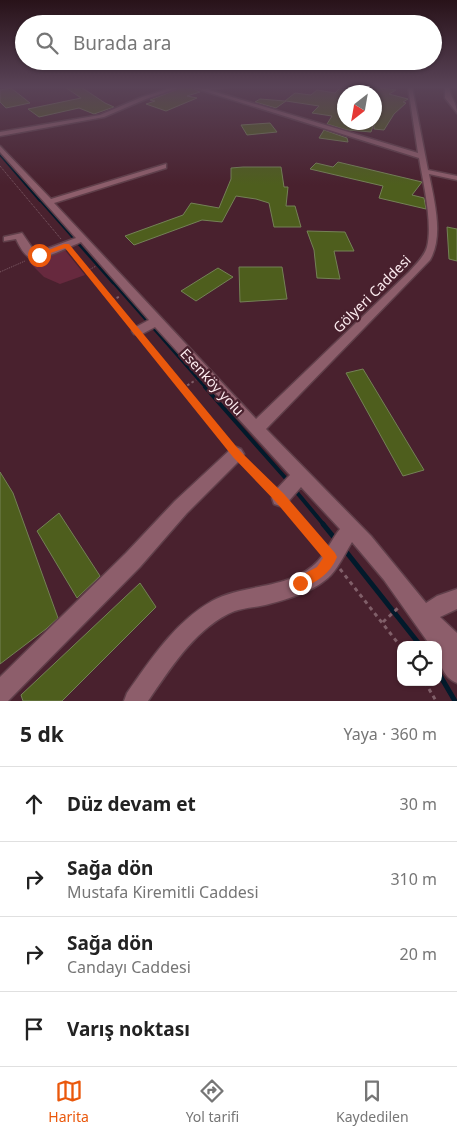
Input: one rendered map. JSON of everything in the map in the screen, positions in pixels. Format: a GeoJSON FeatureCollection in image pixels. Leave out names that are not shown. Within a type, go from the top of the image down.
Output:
{"type":"FeatureCollection","features":[{"type":"Feature","properties":{"kind":"street"},"geometry":{"type":"LineString","coordinates":[[0,134],[87,120]]}},
{"type":"Feature","properties":{"kind":"street"},"geometry":{"type":"LineString","coordinates":[[300,120],[423,157]]}},
{"type":"Feature","properties":{"kind":"street","name":"Gölyeri Caddesi"},"geometry":{"type":"LineString","coordinates":[[256,429],[427,258],[432,246],[432,230],[425,170],[416,120]]}},
{"type":"Feature","properties":{"kind":"street","name":"Esenköy yolu"},"geometry":{"type":"LineString","coordinates":[[0,148],[49,202],[75,242],[148,325],[256,429],[291,486],[340,543],[423,616]]}},
{"type":"Feature","properties":{"kind":"street"},"geometry":{"type":"LineString","coordinates":[[49,202],[163,166]]}},
{"type":"Feature","properties":{"kind":"street"},"geometry":{"type":"LineString","coordinates":[[425,170],[457,178]]}},
{"type":"Feature","properties":{"kind":"street"},"geometry":{"type":"LineString","coordinates":[[7,239],[19,235],[25,247],[32,255],[39,255],[75,242]]}},
{"type":"Feature","properties":{"kind":"street"},"geometry":{"type":"LineString","coordinates":[[0,693],[133,560],[181,507],[236,454]]}},
{"type":"Feature","properties":{"kind":"street"},"geometry":{"type":"LineString","coordinates":[[135,701],[173,646],[206,617],[236,600],[271,594],[300,583],[321,571],[340,543]]}},
{"type":"Feature","properties":{"kind":"street"},"geometry":{"type":"LineString","coordinates":[[423,616],[457,599]]}},
{"type":"Feature","properties":{"kind":"street"},"geometry":{"type":"LineString","coordinates":[[423,616],[457,647]]}},
{"type":"Feature","properties":{"kind":"street"},"geometry":{"type":"LineString","coordinates":[[423,616],[457,672]]}},
{"type":"Feature","properties":{"kind":"path"},"geometry":{"type":"LineString","coordinates":[[7,166],[1,167],[24,196],[75,242],[87,271],[112,300],[148,325],[183,388],[236,454],[291,486],[340,543],[383,622],[397,641]]}},
{"type":"Feature","properties":{"kind":"path"},"geometry":{"type":"LineString","coordinates":[[24,196],[31,194]]}},
{"type":"Feature","properties":{"kind":"path"},"geometry":{"type":"LineString","coordinates":[[0,272],[39,255]]}},
{"type":"Feature","properties":{"kind":"path"},"geometry":{"type":"LineString","coordinates":[[87,271],[95,267]]}},
{"type":"Feature","properties":{"kind":"path"},"geometry":{"type":"LineString","coordinates":[[112,300],[120,296]]}},
{"type":"Feature","properties":{"kind":"path"},"geometry":{"type":"LineString","coordinates":[[183,388],[194,382]]}},
{"type":"Feature","properties":{"kind":"path"},"geometry":{"type":"LineString","coordinates":[[383,622],[400,606]]}},
{"type":"Feature","properties":{"kind":"path"},"geometry":{"type":"LineString","coordinates":[[428,686],[436,701]]}},
{"type":"Feature","properties":{"kind":"shaded area"},"geometry":{"type":"Polygon","coordinates":[[[64,249],[85,275],[60,284],[44,277],[29,262],[64,249]]]}},
{"type":"Feature","properties":{"kind":"building"},"geometry":{"type":"Polygon","coordinates":[[[330,120],[337,120],[337,127],[327,124],[330,120]]]}},
{"type":"Feature","properties":{"kind":"building"},"geometry":{"type":"Polygon","coordinates":[[[382,120],[390,120],[384,130],[382,130],[382,120]]]}},
{"type":"Feature","properties":{"kind":"building"},"geometry":{"type":"Polygon","coordinates":[[[270,123],[277,132],[247,135],[241,125],[270,123]]]}},
{"type":"Feature","properties":{"kind":"building"},"geometry":{"type":"Polygon","coordinates":[[[324,130],[347,138],[348,142],[319,138],[324,130]]]}},
{"type":"Feature","properties":{"kind":"building"},"geometry":{"type":"Polygon","coordinates":[[[347,130],[372,130],[371,132],[347,130]]]}},
{"type":"Feature","properties":{"kind":"building"},"geometry":{"type":"Polygon","coordinates":[[[338,162],[422,182],[412,195],[424,198],[426,209],[379,198],[383,186],[310,169],[316,163],[333,167],[338,162]]]}},
{"type":"Feature","properties":{"kind":"building"},"geometry":{"type":"Polygon","coordinates":[[[281,167],[284,187],[288,187],[286,206],[295,206],[301,227],[274,227],[269,203],[236,196],[222,222],[202,220],[134,245],[125,236],[183,215],[191,203],[219,208],[231,179],[231,168],[281,167]]]}},
{"type":"Feature","properties":{"kind":"building"},"geometry":{"type":"Polygon","coordinates":[[[447,227],[457,229],[457,261],[449,259],[447,227]]]}},
{"type":"Feature","properties":{"kind":"building"},"geometry":{"type":"Polygon","coordinates":[[[307,231],[345,232],[354,251],[334,251],[340,279],[317,278],[314,250],[307,231]]]}},
{"type":"Feature","properties":{"kind":"building"},"geometry":{"type":"Polygon","coordinates":[[[239,267],[282,267],[287,299],[240,302],[239,267]]]}},
{"type":"Feature","properties":{"kind":"building"},"geometry":{"type":"Polygon","coordinates":[[[218,268],[233,277],[196,301],[181,291],[218,268]]]}},
{"type":"Feature","properties":{"kind":"building"},"geometry":{"type":"Polygon","coordinates":[[[363,369],[424,470],[403,476],[346,373],[363,369]]]}},
{"type":"Feature","properties":{"kind":"building"},"geometry":{"type":"Polygon","coordinates":[[[0,472],[13,493],[58,618],[0,664],[0,472]]]}},
{"type":"Feature","properties":{"kind":"building"},"geometry":{"type":"Polygon","coordinates":[[[59,513],[100,576],[77,598],[37,531],[59,513]]]}},
{"type":"Feature","properties":{"kind":"building"},"geometry":{"type":"Polygon","coordinates":[[[140,583],[156,607],[62,701],[23,701],[21,695],[140,583]]]}},
{"type":"Feature","properties":{"kind":"waterway"},"geometry":{"type":"LineString","coordinates":[[0,155],[40,201]]}},
{"type":"Feature","properties":{"kind":"waterway"},"geometry":{"type":"LineString","coordinates":[[39,199],[113,283]]}},
{"type":"Feature","properties":{"kind":"waterway"},"geometry":{"type":"LineString","coordinates":[[112,281],[207,389]]}},
{"type":"Feature","properties":{"kind":"waterway"},"geometry":{"type":"LineString","coordinates":[[205,387],[289,482]]}},
{"type":"Feature","properties":{"kind":"waterway"},"geometry":{"type":"LineString","coordinates":[[294,489],[324,525]]}},
{"type":"Feature","properties":{"kind":"waterway"},"geometry":{"type":"LineString","coordinates":[[323,524],[336,540]]}},
{"type":"Feature","properties":{"kind":"waterway"},"geometry":{"type":"LineString","coordinates":[[344,549],[417,641]]}},
{"type":"Feature","properties":{"kind":"waterway"},"geometry":{"type":"LineString","coordinates":[[442,679],[455,701]]}},
{"type":"Feature","properties":{"kind":"route"},"geometry":{"type":"LineString","coordinates":[[39,255],[67,245],[236,454],[280,498],[331,557],[321,571],[300,583]]}}]}
